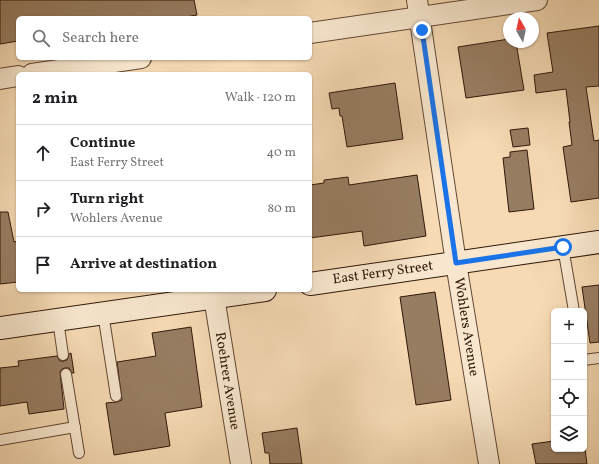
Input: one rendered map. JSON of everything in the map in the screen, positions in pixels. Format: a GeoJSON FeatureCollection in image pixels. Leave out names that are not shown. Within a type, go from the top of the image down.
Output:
{"type":"FeatureCollection","features":[{"type":"Feature","properties":{"kind":"street"},"geometry":{"type":"LineString","coordinates":[[312,33],[418,9],[537,0]]}},
{"type":"Feature","properties":{"kind":"street","name":"Wohlers Avenue"},"geometry":{"type":"LineString","coordinates":[[418,9],[456,263],[489,464]]}},
{"type":"Feature","properties":{"kind":"street"},"geometry":{"type":"LineString","coordinates":[[46,72],[127,60]]}},
{"type":"Feature","properties":{"kind":"street"},"geometry":{"type":"LineString","coordinates":[[0,79],[16,76]]}},
{"type":"Feature","properties":{"kind":"street","name":"East Ferry Street"},"geometry":{"type":"LineString","coordinates":[[312,284],[599,242]]}},
{"type":"Feature","properties":{"kind":"street"},"geometry":{"type":"LineString","coordinates":[[0,328],[250,292]]}},
{"type":"Feature","properties":{"kind":"street","name":"Roehrer Avenue"},"geometry":{"type":"LineString","coordinates":[[214,297],[241,464]]}},
{"type":"Feature","properties":{"kind":"lane"},"geometry":{"type":"LineString","coordinates":[[563,247],[573,308]]}},
{"type":"Feature","properties":{"kind":"lane"},"geometry":{"type":"LineString","coordinates":[[103,313],[116,396]]}},
{"type":"Feature","properties":{"kind":"lane"},"geometry":{"type":"LineString","coordinates":[[58,320],[63,355]]}},
{"type":"Feature","properties":{"kind":"lane"},"geometry":{"type":"LineString","coordinates":[[587,360],[599,358]]}},
{"type":"Feature","properties":{"kind":"lane"},"geometry":{"type":"LineString","coordinates":[[66,374],[79,453]]}},
{"type":"Feature","properties":{"kind":"lane"},"geometry":{"type":"LineString","coordinates":[[0,440],[75,428]]}},
{"type":"Feature","properties":{"kind":"building"},"geometry":{"type":"Polygon","coordinates":[[[0,0],[194,0],[197,15],[16,16],[16,41],[0,44],[0,0]]]}},
{"type":"Feature","properties":{"kind":"building"},"geometry":{"type":"Polygon","coordinates":[[[599,26],[599,86],[586,87],[594,141],[599,140],[599,198],[571,202],[563,147],[572,145],[566,89],[536,93],[534,75],[553,72],[547,33],[599,26]]]}},
{"type":"Feature","properties":{"kind":"building"},"geometry":{"type":"Polygon","coordinates":[[[503,40],[503,48],[517,48],[524,90],[466,98],[458,47],[503,40]]]}},
{"type":"Feature","properties":{"kind":"building"},"geometry":{"type":"Polygon","coordinates":[[[395,83],[403,139],[347,147],[342,116],[340,116],[339,108],[332,109],[329,93],[395,83]]]}},
{"type":"Feature","properties":{"kind":"building"},"geometry":{"type":"Polygon","coordinates":[[[528,128],[530,145],[513,147],[510,130],[528,128]]]}},
{"type":"Feature","properties":{"kind":"building"},"geometry":{"type":"Polygon","coordinates":[[[527,150],[534,209],[509,212],[503,158],[510,157],[510,152],[527,150]]]}},
{"type":"Feature","properties":{"kind":"building"},"geometry":{"type":"Polygon","coordinates":[[[417,175],[426,236],[364,246],[362,231],[312,238],[312,185],[324,183],[324,180],[348,177],[349,185],[417,175]]]}},
{"type":"Feature","properties":{"kind":"building"},"geometry":{"type":"Polygon","coordinates":[[[0,212],[8,212],[14,242],[16,242],[16,282],[0,284],[0,212]]]}},
{"type":"Feature","properties":{"kind":"building"},"geometry":{"type":"Polygon","coordinates":[[[599,285],[599,342],[590,343],[587,308],[585,308],[582,287],[599,285]]]}},
{"type":"Feature","properties":{"kind":"building"},"geometry":{"type":"Polygon","coordinates":[[[435,292],[451,400],[416,405],[400,297],[435,292]]]}},
{"type":"Feature","properties":{"kind":"building"},"geometry":{"type":"Polygon","coordinates":[[[191,327],[202,407],[165,413],[170,446],[114,455],[106,403],[122,400],[117,362],[156,356],[152,333],[191,327]]]}},
{"type":"Feature","properties":{"kind":"building"},"geometry":{"type":"Polygon","coordinates":[[[71,353],[74,373],[72,373],[69,368],[62,369],[60,372],[64,409],[29,414],[27,402],[0,406],[0,368],[19,366],[18,361],[57,356],[60,361],[64,361],[67,360],[69,354],[71,353]]]}},
{"type":"Feature","properties":{"kind":"building"},"geometry":{"type":"Polygon","coordinates":[[[297,428],[302,464],[270,464],[269,453],[265,453],[262,433],[297,428]]]}},
{"type":"Feature","properties":{"kind":"building"},"geometry":{"type":"Polygon","coordinates":[[[551,441],[551,452],[585,452],[587,464],[536,464],[532,444],[551,441]]]}},
{"type":"Feature","properties":{"kind":"route"},"geometry":{"type":"LineString","coordinates":[[422,30],[456,263],[563,247]]}}]}
